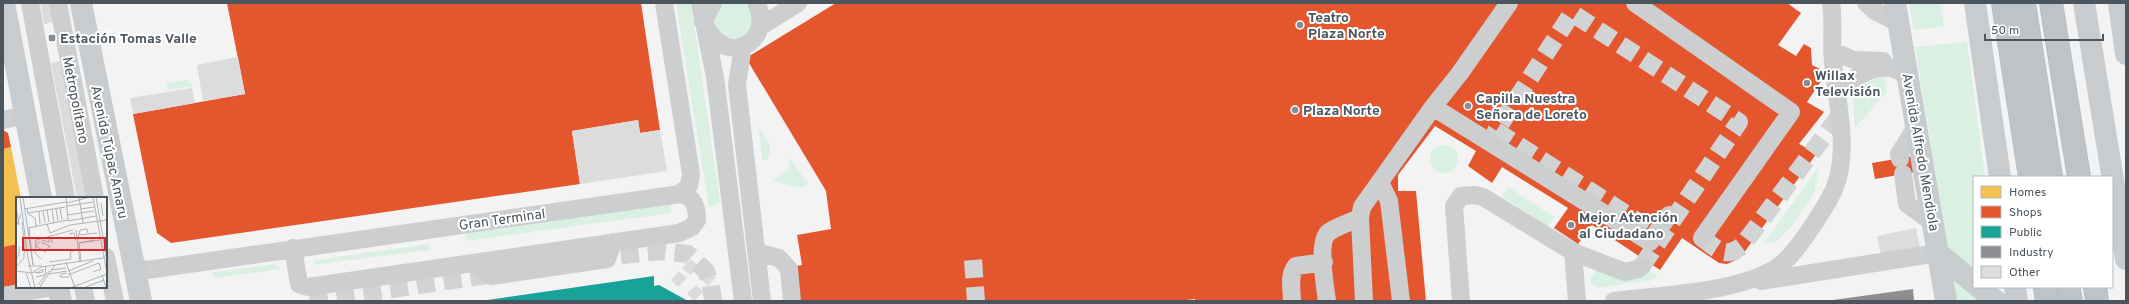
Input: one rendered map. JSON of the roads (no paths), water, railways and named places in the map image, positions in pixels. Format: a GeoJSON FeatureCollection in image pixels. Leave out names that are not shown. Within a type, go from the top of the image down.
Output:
{"type":"FeatureCollection","features":[{"type":"Feature","properties":{"kind":"highway"},"geometry":{"type":"LineString","coordinates":[[2003,3],[2030,176]]}},
{"type":"Feature","properties":{"kind":"highway"},"geometry":{"type":"LineString","coordinates":[[2024,3],[2051,176]]}},
{"type":"Feature","properties":{"kind":"highway"},"geometry":{"type":"LineString","coordinates":[[2051,3],[2079,176]]}},
{"type":"Feature","properties":{"kind":"highway"},"geometry":{"type":"LineString","coordinates":[[2045,288],[2047,301]]}},
{"type":"Feature","properties":{"kind":"highway"},"geometry":{"type":"LineString","coordinates":[[2068,288],[2071,301]]}},
{"type":"Feature","properties":{"kind":"highway"},"geometry":{"type":"LineString","coordinates":[[2095,288],[2097,301]]}},
{"type":"Feature","properties":{"kind":"main road"},"geometry":{"type":"LineString","coordinates":[[4,3],[41,197]]}},
{"type":"Feature","properties":{"kind":"main road","name":"Avenida Túpac Amaru"},"geometry":{"type":"LineString","coordinates":[[81,3],[132,261],[143,298]]}},
{"type":"Feature","properties":{"kind":"main road"},"geometry":{"type":"LineString","coordinates":[[1975,3],[2000,176]]}},
{"type":"Feature","properties":{"kind":"main road"},"geometry":{"type":"LineString","coordinates":[[2084,3],[2112,176]]}},
{"type":"Feature","properties":{"kind":"main road"},"geometry":{"type":"LineString","coordinates":[[2119,3],[2126,54]]}},
{"type":"Feature","properties":{"kind":"main road","name":"Avenida Alfredo Mendiola"},"geometry":{"type":"LineString","coordinates":[[1897,13],[1946,301]]}},
{"type":"Feature","properties":{"kind":"main road"},"geometry":{"type":"LineString","coordinates":[[2113,180],[2126,259]]}},
{"type":"Feature","properties":{"kind":"main road"},"geometry":{"type":"LineString","coordinates":[[1938,253],[1973,282]]}},
{"type":"Feature","properties":{"kind":"main road"},"geometry":{"type":"LineString","coordinates":[[58,288],[61,301]]}},
{"type":"Feature","properties":{"kind":"main road"},"geometry":{"type":"LineString","coordinates":[[1980,288],[1996,301]]}},
{"type":"Feature","properties":{"kind":"main road"},"geometry":{"type":"LineString","coordinates":[[2015,288],[2017,301]]}},
{"type":"Feature","properties":{"kind":"street","name":"Metropolitano"},"geometry":{"type":"LineString","coordinates":[[30,3],[66,197]]}},
{"type":"Feature","properties":{"kind":"street","name":"Metropolitano"},"geometry":{"type":"LineString","coordinates":[[58,3],[95,197]]}},
{"type":"Feature","properties":{"kind":"street"},"geometry":{"type":"LineString","coordinates":[[293,248],[298,281],[304,287],[679,233],[692,227],[697,222],[695,203],[691,198],[680,194],[688,186],[691,174],[664,3]]}},
{"type":"Feature","properties":{"kind":"street"},"geometry":{"type":"LineString","coordinates":[[700,3],[715,77],[743,301]]}},
{"type":"Feature","properties":{"kind":"street"},"geometry":{"type":"LineString","coordinates":[[703,22],[713,3]]}},
{"type":"Feature","properties":{"kind":"street"},"geometry":{"type":"LineString","coordinates":[[703,22],[719,43],[726,46],[743,46],[751,42],[758,35],[761,26],[760,10],[756,3]]}},
{"type":"Feature","properties":{"kind":"street"},"geometry":{"type":"LineString","coordinates":[[761,26],[798,3]]}},
{"type":"Feature","properties":{"kind":"street"},"geometry":{"type":"LineString","coordinates":[[1364,301],[1360,218],[1362,207],[1509,3]]}},
{"type":"Feature","properties":{"kind":"street"},"geometry":{"type":"LineString","coordinates":[[1634,3],[1791,112],[1702,238]]}},
{"type":"Feature","properties":{"kind":"street"},"geometry":{"type":"LineString","coordinates":[[1736,284],[1770,272],[1793,254],[1822,212],[1835,186],[1840,163],[1842,138],[1832,51],[1831,3]]}},
{"type":"Feature","properties":{"kind":"street"},"geometry":{"type":"LineString","coordinates":[[1866,3],[1875,11],[1897,13]]}},
{"type":"Feature","properties":{"kind":"street"},"geometry":{"type":"LineString","coordinates":[[743,46],[737,85],[762,301]]}},
{"type":"Feature","properties":{"kind":"street"},"geometry":{"type":"LineString","coordinates":[[1832,51],[1845,58],[1862,61],[1883,61],[1895,58],[1904,52]]}},
{"type":"Feature","properties":{"kind":"street"},"geometry":{"type":"LineString","coordinates":[[1836,90],[1868,70],[1883,67],[1901,71],[1908,78]]}},
{"type":"Feature","properties":{"kind":"street"},"geometry":{"type":"LineString","coordinates":[[1433,107],[1650,242],[1669,215]]}},
{"type":"Feature","properties":{"kind":"street"},"geometry":{"type":"LineString","coordinates":[[3,120],[25,115]]}},
{"type":"Feature","properties":{"kind":"street"},"geometry":{"type":"LineString","coordinates":[[1916,127],[1899,154],[1907,204],[1933,222]]}},
{"type":"Feature","properties":{"kind":"street"},"geometry":{"type":"LineString","coordinates":[[1380,182],[1389,201],[1401,301]]}},
{"type":"Feature","properties":{"kind":"street","name":"Gran Terminal"},"geometry":{"type":"LineString","coordinates":[[132,261],[141,269],[147,270],[680,194]]}},
{"type":"Feature","properties":{"kind":"street"},"geometry":{"type":"LineString","coordinates":[[1461,301],[1454,206],[1461,196],[1475,195],[1487,199],[1573,252],[1625,272],[1638,269],[1642,266]]}},
{"type":"Feature","properties":{"kind":"street"},"geometry":{"type":"LineString","coordinates":[[1326,301],[1323,246],[1325,236],[1330,231],[1360,218]]}},
{"type":"Feature","properties":{"kind":"street"},"geometry":{"type":"LineString","coordinates":[[756,252],[779,258],[789,269],[792,301]]}},
{"type":"Feature","properties":{"kind":"street"},"geometry":{"type":"LineString","coordinates":[[1573,252],[1577,301]]}},
{"type":"Feature","properties":{"kind":"street"},"geometry":{"type":"LineString","coordinates":[[1614,301],[1938,253]]}},
{"type":"Feature","properties":{"kind":"street"},"geometry":{"type":"LineString","coordinates":[[107,262],[115,301]]}},
{"type":"Feature","properties":{"kind":"street"},"geometry":{"type":"LineString","coordinates":[[1292,301],[1291,273],[1293,269],[1296,266],[1324,262]]}},
{"type":"Feature","properties":{"kind":"street"},"geometry":{"type":"LineString","coordinates":[[3,296],[47,288]]}},
{"type":"Feature","properties":{"kind":"street"},"geometry":{"type":"LineString","coordinates":[[83,288],[86,301]]}},
{"type":"Feature","properties":{"kind":"tunnel"},"geometry":{"type":"LineString","coordinates":[[1642,266],[1739,122],[1572,13],[1496,131],[1662,237]]}},
{"type":"Feature","properties":{"kind":"tunnel"},"geometry":{"type":"LineString","coordinates":[[1702,238],[1717,249],[1725,252],[1736,250],[1742,246],[1840,115]]}},
{"type":"Feature","properties":{"kind":"tunnel"},"geometry":{"type":"LineString","coordinates":[[594,258],[662,251],[688,254],[706,271],[711,285],[713,301]]}},
{"type":"Feature","properties":{"kind":"tunnel"},"geometry":{"type":"LineString","coordinates":[[973,260],[976,301]]}},
{"type":"Feature","properties":{"kind":"tunnel"},"geometry":{"type":"LineString","coordinates":[[310,301],[501,273]]}},
{"type":"Feature","properties":{"kind":"place","name":"Teatro Plaza Norte"},"geometry":{"type":"Point","coordinates":[1300,25]}},
{"type":"Feature","properties":{"kind":"place","name":"Estación Tomas Valle"},"geometry":{"type":"Point","coordinates":[52,38]}},
{"type":"Feature","properties":{"kind":"place","name":"Willax Televisión"},"geometry":{"type":"Point","coordinates":[1807,83]}},
{"type":"Feature","properties":{"kind":"place","name":"Capilla Nuestra Señora de Loreto"},"geometry":{"type":"Point","coordinates":[1468,106]}},
{"type":"Feature","properties":{"kind":"place","name":"Plaza Norte"},"geometry":{"type":"Point","coordinates":[1295,110]}},
{"type":"Feature","properties":{"kind":"place","name":"Mejor Atención al Ciudadano"},"geometry":{"type":"Point","coordinates":[1571,225]}}]}
